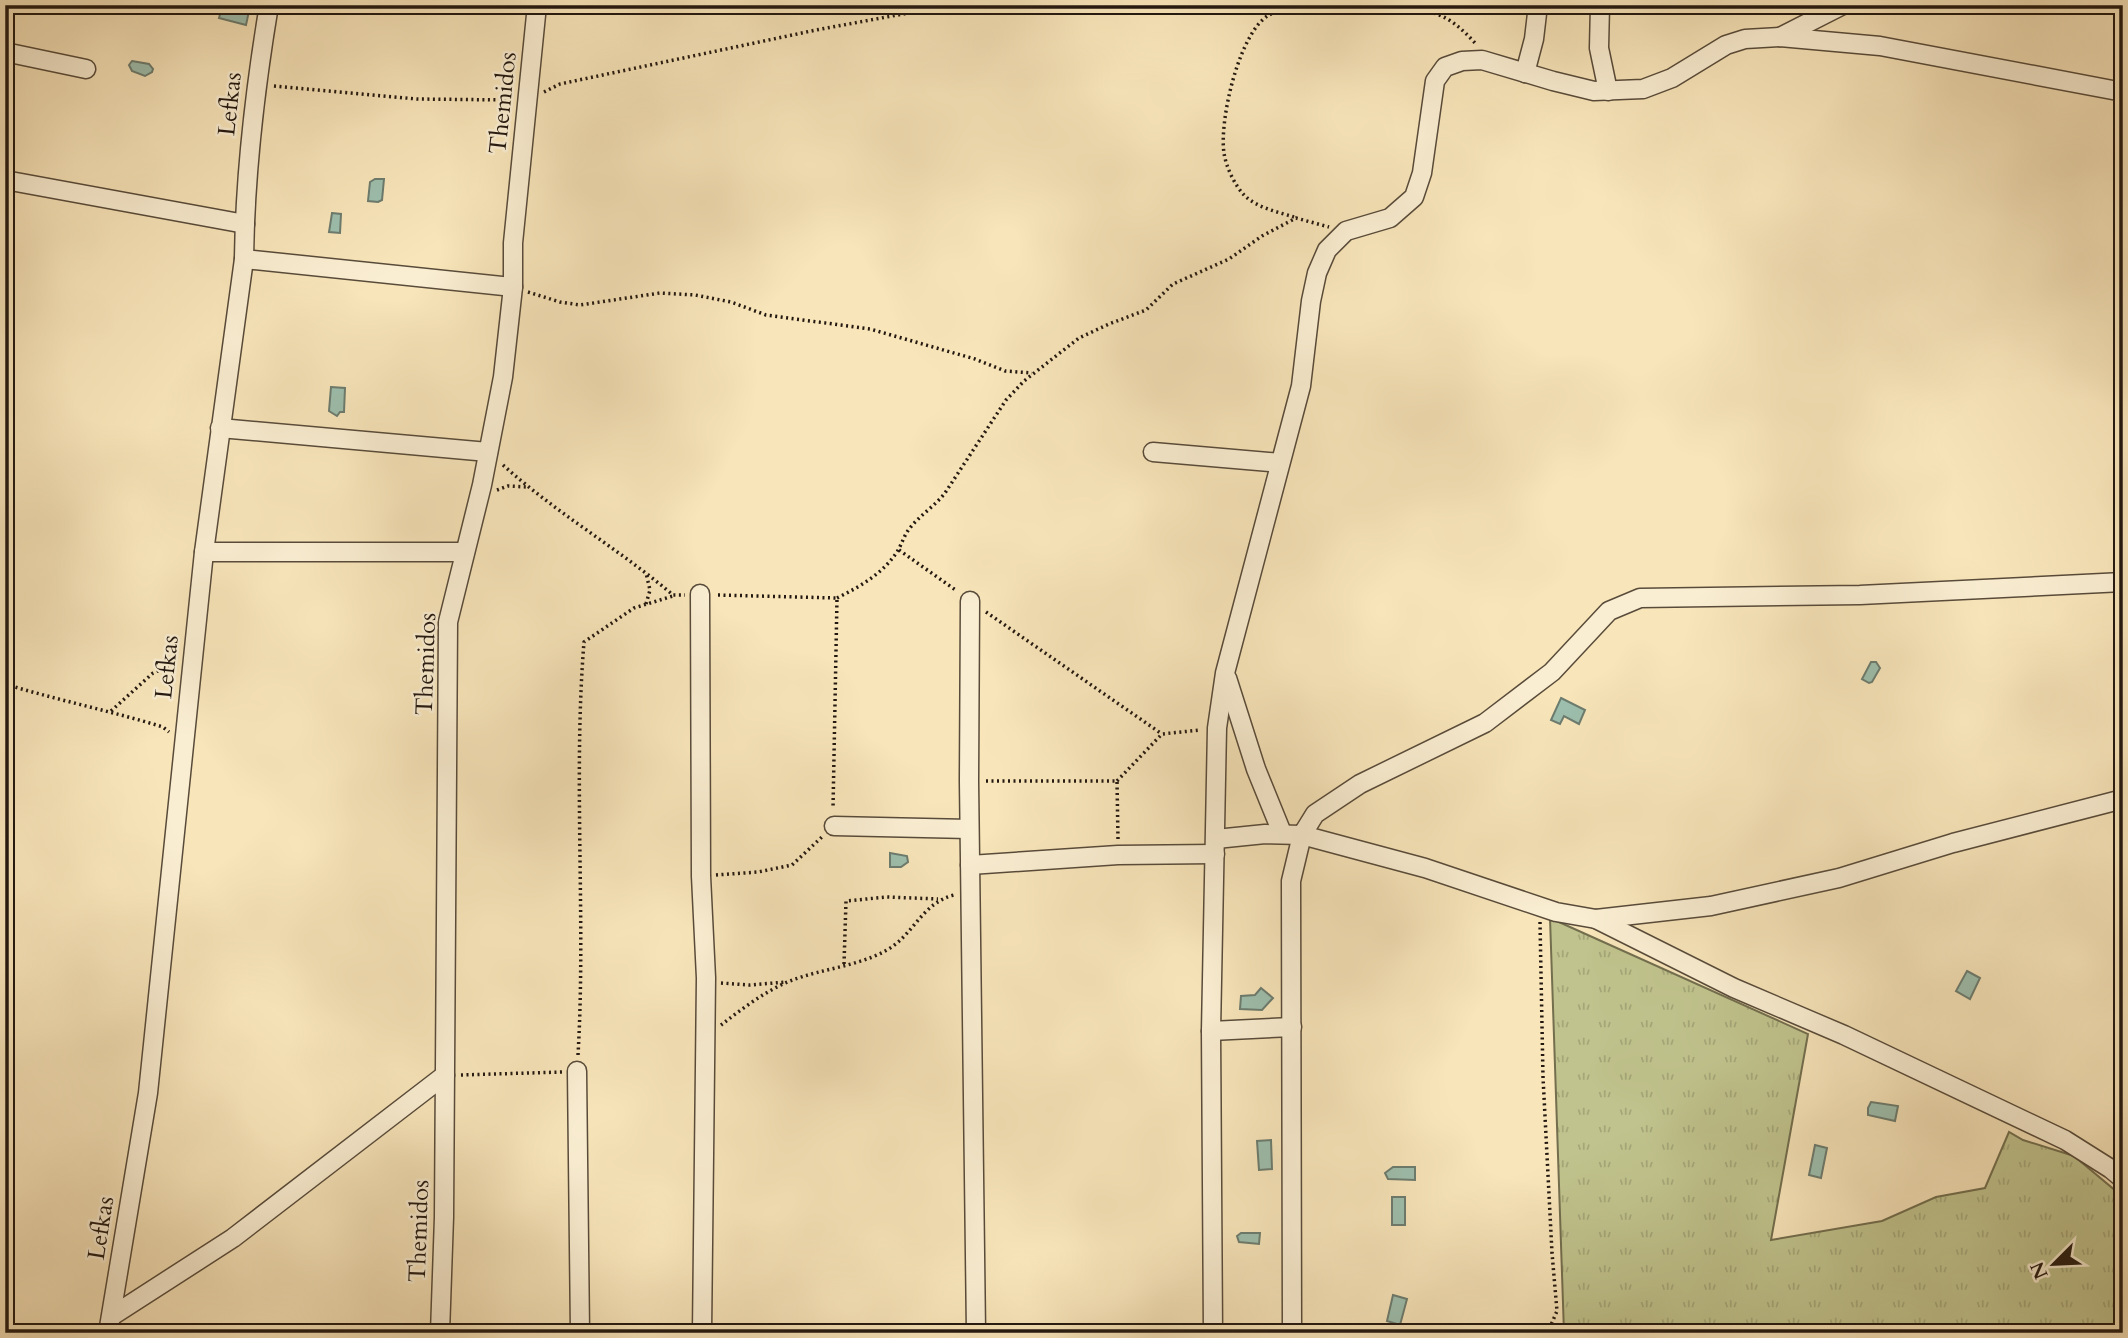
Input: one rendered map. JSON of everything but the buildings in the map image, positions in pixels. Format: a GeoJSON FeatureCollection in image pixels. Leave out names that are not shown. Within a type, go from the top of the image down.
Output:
{"type":"FeatureCollection","features":[{"type":"Feature","properties":{"kind":"street","name":"Lefkas"},"geometry":{"type":"LineString","coordinates":[[110,1324],[148,1093],[204,552],[244,258],[244,224],[256,84],[269,5]]}},
{"type":"Feature","properties":{"kind":"street","name":"Themidos"},"geometry":{"type":"LineString","coordinates":[[440,1333],[444,1217],[448,622],[503,377],[513,287],[513,243],[537,5]]}},
{"type":"Feature","properties":{"kind":"street"},"geometry":{"type":"LineString","coordinates":[[1525,73],[1534,39],[1538,5]]}},
{"type":"Feature","properties":{"kind":"street"},"geometry":{"type":"LineString","coordinates":[[1600,5],[1599,48],[1608,91]]}},
{"type":"Feature","properties":{"kind":"street"},"geometry":{"type":"LineString","coordinates":[[1780,37],[1843,5]]}},
{"type":"Feature","properties":{"kind":"street"},"geometry":{"type":"LineString","coordinates":[[1213,1333],[1212,1031],[1217,728],[1225,673],[1301,386],[1317,273],[1327,250],[1346,231],[1390,218],[1413,197],[1422,173],[1435,81],[1445,67],[1462,61],[1482,60],[1575,87],[1608,91],[1643,89],[1672,78],[1726,45],[1745,38],[1780,37],[1880,46],[2123,93]]}},
{"type":"Feature","properties":{"kind":"street"},"geometry":{"type":"LineString","coordinates":[[5,52],[86,69]]}},
{"type":"Feature","properties":{"kind":"street"},"geometry":{"type":"LineString","coordinates":[[5,180],[244,224]]}},
{"type":"Feature","properties":{"kind":"street"},"geometry":{"type":"LineString","coordinates":[[244,258],[513,287]]}},
{"type":"Feature","properties":{"kind":"street"},"geometry":{"type":"LineString","coordinates":[[220,428],[488,452]]}},
{"type":"Feature","properties":{"kind":"street"},"geometry":{"type":"LineString","coordinates":[[1153,452],[1280,463]]}},
{"type":"Feature","properties":{"kind":"street"},"geometry":{"type":"LineString","coordinates":[[204,552],[464,552]]}},
{"type":"Feature","properties":{"kind":"street"},"geometry":{"type":"LineString","coordinates":[[1292,1333],[1290,881],[1302,835],[1315,814],[1360,785],[1485,723],[1552,672],[1609,611],[1640,598],[1860,595],[2123,582]]}},
{"type":"Feature","properties":{"kind":"street"},"geometry":{"type":"LineString","coordinates":[[700,594],[701,876],[706,978],[702,1333]]}},
{"type":"Feature","properties":{"kind":"street"},"geometry":{"type":"LineString","coordinates":[[970,600],[969,829],[976,1333]]}},
{"type":"Feature","properties":{"kind":"street"},"geometry":{"type":"LineString","coordinates":[[1225,673],[1256,769],[1282,833]]}},
{"type":"Feature","properties":{"kind":"street"},"geometry":{"type":"LineString","coordinates":[[970,865],[1216,847],[1282,833],[1302,835],[1425,869],[1556,912],[1596,919],[1711,906],[1839,878],[1953,843],[2123,799]]}},
{"type":"Feature","properties":{"kind":"street"},"geometry":{"type":"LineString","coordinates":[[834,826],[969,829]]}},
{"type":"Feature","properties":{"kind":"street"},"geometry":{"type":"LineString","coordinates":[[1596,919],[1734,988],[1844,1035],[2065,1140],[2123,1179]]}},
{"type":"Feature","properties":{"kind":"street"},"geometry":{"type":"LineString","coordinates":[[1212,1031],[1292,1027]]}},
{"type":"Feature","properties":{"kind":"street"},"geometry":{"type":"LineString","coordinates":[[577,1071],[580,1333]]}},
{"type":"Feature","properties":{"kind":"street"},"geometry":{"type":"LineString","coordinates":[[110,1324],[233,1238],[445,1075]]}},
{"type":"Feature","properties":{"kind":"path"},"geometry":{"type":"LineString","coordinates":[[256,84],[417,99],[528,100],[560,84],[816,30],[952,5]]}},
{"type":"Feature","properties":{"kind":"path"},"geometry":{"type":"LineString","coordinates":[[1269,5],[1270,14]]}},
{"type":"Feature","properties":{"kind":"path"},"geometry":{"type":"LineString","coordinates":[[1346,231],[1269,210],[1245,196],[1232,177],[1224,153],[1224,125],[1235,73],[1255,27],[1270,14],[1285,10],[1356,6],[1407,7],[1435,13],[1458,26],[1495,64]]}},
{"type":"Feature","properties":{"kind":"path"},"geometry":{"type":"LineString","coordinates":[[445,1075],[577,1071],[582,982],[579,814],[584,642],[634,608],[673,595],[838,597],[876,576],[899,550],[912,526],[945,494],[1006,400],[1034,373],[1079,338],[1146,310],[1173,284],[1229,259],[1262,236],[1296,218]]}},
{"type":"Feature","properties":{"kind":"path"},"geometry":{"type":"LineString","coordinates":[[513,287],[560,302],[580,305],[660,293],[695,295],[731,302],[766,315],[870,330],[975,359],[1005,371],[1034,373]]}},
{"type":"Feature","properties":{"kind":"path"},"geometry":{"type":"LineString","coordinates":[[488,452],[529,487],[673,595]]}},
{"type":"Feature","properties":{"kind":"path"},"geometry":{"type":"LineString","coordinates":[[475,506],[493,491],[509,486],[529,487]]}},
{"type":"Feature","properties":{"kind":"path"},"geometry":{"type":"LineString","coordinates":[[899,550],[1162,734]]}},
{"type":"Feature","properties":{"kind":"path"},"geometry":{"type":"LineString","coordinates":[[646,573],[650,590],[646,604]]}},
{"type":"Feature","properties":{"kind":"path"},"geometry":{"type":"LineString","coordinates":[[701,876],[758,872],[792,865],[834,826],[832,788],[838,597]]}},
{"type":"Feature","properties":{"kind":"path"},"geometry":{"type":"LineString","coordinates":[[111,711],[153,673],[193,655]]}},
{"type":"Feature","properties":{"kind":"path"},"geometry":{"type":"LineString","coordinates":[[5,684],[163,727],[184,744]]}},
{"type":"Feature","properties":{"kind":"path"},"geometry":{"type":"LineString","coordinates":[[1118,855],[1117,781],[1162,734],[1217,728]]}},
{"type":"Feature","properties":{"kind":"path"},"geometry":{"type":"LineString","coordinates":[[969,781],[1117,781]]}},
{"type":"Feature","properties":{"kind":"path"},"geometry":{"type":"LineString","coordinates":[[844,964],[846,901],[887,897],[940,899],[971,891]]}},
{"type":"Feature","properties":{"kind":"path"},"geometry":{"type":"LineString","coordinates":[[706,978],[721,983],[750,985],[788,981],[878,956],[898,943],[940,899]]}},
{"type":"Feature","properties":{"kind":"path"},"geometry":{"type":"LineString","coordinates":[[1539,906],[1543,1077],[1557,1311],[1549,1332],[1546,1333]]}},
{"type":"Feature","properties":{"kind":"path"},"geometry":{"type":"LineString","coordinates":[[706,1037],[744,1007],[788,981]]}},
{"type":"Feature","properties":{"kind":"green space"},"geometry":{"type":"Polygon","coordinates":[[[1550,918],[1808,1034],[1771,1240],[1882,1221],[1936,1197],[1985,1188],[2009,1132],[2023,1140],[2074,1156],[2123,1197],[2123,1333],[1564,1333],[1550,918]]]}},
{"type":"Feature","properties":{"kind":"shaded area"},"geometry":{"type":"Polygon","coordinates":[[[222,7],[249,11],[246,25],[219,18],[222,7]]]}},
{"type":"Feature","properties":{"kind":"shaded area"},"geometry":{"type":"Polygon","coordinates":[[[132,61],[149,64],[152,72],[145,76],[132,71],[129,65],[132,61]]]}},
{"type":"Feature","properties":{"kind":"shaded area"},"geometry":{"type":"Polygon","coordinates":[[[384,179],[382,200],[378,202],[368,201],[370,182],[384,179]]]}},
{"type":"Feature","properties":{"kind":"shaded area"},"geometry":{"type":"Polygon","coordinates":[[[332,213],[341,214],[340,233],[329,232],[332,213]]]}},
{"type":"Feature","properties":{"kind":"shaded area"},"geometry":{"type":"Polygon","coordinates":[[[331,387],[345,388],[344,412],[337,416],[329,411],[331,387]]]}},
{"type":"Feature","properties":{"kind":"shaded area"},"geometry":{"type":"Polygon","coordinates":[[[1871,662],[1876,662],[1880,668],[1869,683],[1862,679],[1871,662]]]}},
{"type":"Feature","properties":{"kind":"shaded area"},"geometry":{"type":"Polygon","coordinates":[[[1561,698],[1585,710],[1579,724],[1564,716],[1560,724],[1551,720],[1561,698]]]}},
{"type":"Feature","properties":{"kind":"shaded area"},"geometry":{"type":"Polygon","coordinates":[[[890,853],[907,856],[908,862],[901,867],[890,867],[890,853]]]}},
{"type":"Feature","properties":{"kind":"shaded area"},"geometry":{"type":"Polygon","coordinates":[[[1967,971],[1980,978],[1970,999],[1956,991],[1967,971]]]}},
{"type":"Feature","properties":{"kind":"shaded area"},"geometry":{"type":"Polygon","coordinates":[[[1261,988],[1273,998],[1262,1010],[1240,1009],[1241,996],[1255,995],[1261,988]]]}},
{"type":"Feature","properties":{"kind":"shaded area"},"geometry":{"type":"Polygon","coordinates":[[[1871,1102],[1898,1106],[1895,1121],[1868,1115],[1871,1102]]]}},
{"type":"Feature","properties":{"kind":"shaded area"},"geometry":{"type":"Polygon","coordinates":[[[1271,1140],[1272,1169],[1259,1170],[1257,1141],[1271,1140]]]}},
{"type":"Feature","properties":{"kind":"shaded area"},"geometry":{"type":"Polygon","coordinates":[[[1815,1145],[1827,1148],[1821,1178],[1809,1175],[1815,1145]]]}},
{"type":"Feature","properties":{"kind":"shaded area"},"geometry":{"type":"Polygon","coordinates":[[[1393,1167],[1415,1167],[1415,1180],[1388,1179],[1385,1173],[1393,1167]]]}},
{"type":"Feature","properties":{"kind":"shaded area"},"geometry":{"type":"Polygon","coordinates":[[[1392,1197],[1405,1197],[1405,1225],[1392,1225],[1392,1197]]]}},
{"type":"Feature","properties":{"kind":"shaded area"},"geometry":{"type":"Polygon","coordinates":[[[1241,1233],[1260,1233],[1259,1244],[1239,1242],[1237,1236],[1241,1233]]]}},
{"type":"Feature","properties":{"kind":"shaded area"},"geometry":{"type":"Polygon","coordinates":[[[1393,1295],[1407,1299],[1400,1325],[1387,1321],[1393,1295]]]}}]}
